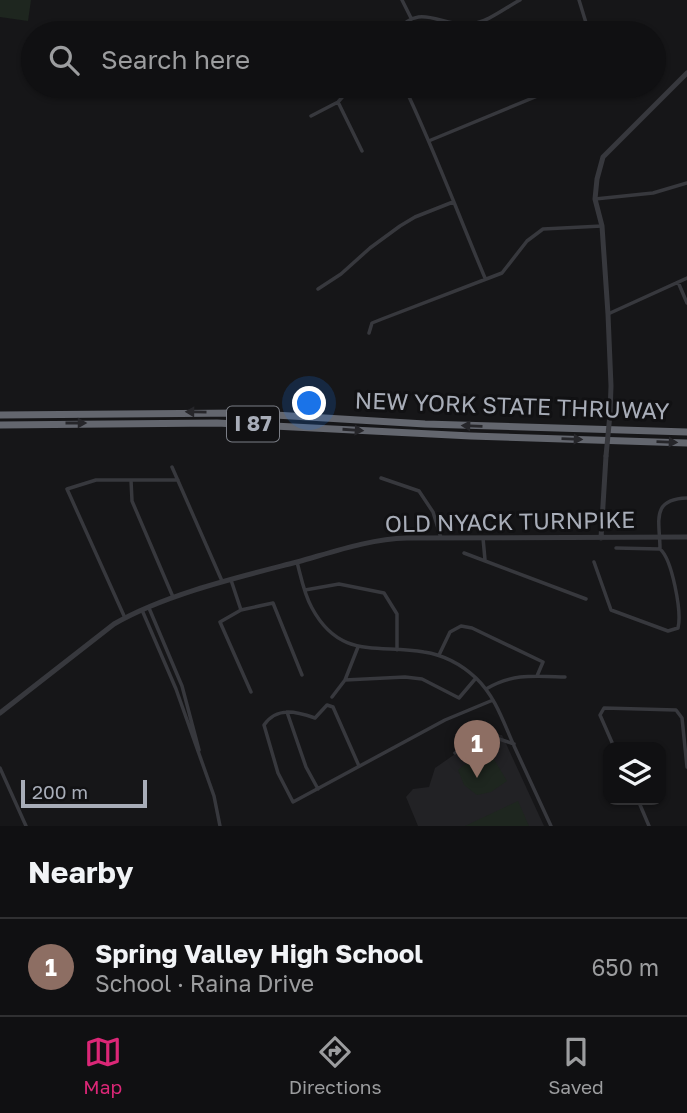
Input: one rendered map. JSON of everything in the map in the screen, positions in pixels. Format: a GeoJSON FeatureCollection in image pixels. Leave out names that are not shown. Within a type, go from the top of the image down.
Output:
{"type":"FeatureCollection","features":[{"type":"Feature","properties":{"kind":"highway","name":"NEW YORK STATE THRUWAY"},"geometry":{"type":"LineString","coordinates":[[0,415],[148,412],[264,414],[425,424],[687,432]]}},
{"type":"Feature","properties":{"kind":"highway","name":"NEW YORK STATE THRUWAY"},"geometry":{"type":"LineString","coordinates":[[0,425],[252,424],[471,436],[687,443]]}},
{"type":"Feature","properties":{"kind":"street"},"geometry":{"type":"LineString","coordinates":[[402,0],[411,18]]}},
{"type":"Feature","properties":{"kind":"street"},"geometry":{"type":"LineString","coordinates":[[483,21],[520,0]]}},
{"type":"Feature","properties":{"kind":"street"},"geometry":{"type":"LineString","coordinates":[[579,0],[585,21]]}},
{"type":"Feature","properties":{"kind":"street"},"geometry":{"type":"LineString","coordinates":[[408,21],[428,15],[445,21]]}},
{"type":"Feature","properties":{"kind":"street"},"geometry":{"type":"LineString","coordinates":[[666,94],[687,73]]}},
{"type":"Feature","properties":{"kind":"street"},"geometry":{"type":"LineString","coordinates":[[311,116],[342,98]]}},
{"type":"Feature","properties":{"kind":"street"},"geometry":{"type":"LineString","coordinates":[[410,98],[430,141],[485,278]]}},
{"type":"Feature","properties":{"kind":"street"},"geometry":{"type":"LineString","coordinates":[[430,141],[533,98]]}},
{"type":"Feature","properties":{"kind":"street"},"geometry":{"type":"LineString","coordinates":[[601,538],[611,377],[602,226],[595,199],[597,179],[603,157],[662,98]]}},
{"type":"Feature","properties":{"kind":"street"},"geometry":{"type":"LineString","coordinates":[[338,102],[362,151]]}},
{"type":"Feature","properties":{"kind":"street"},"geometry":{"type":"LineString","coordinates":[[595,199],[653,193],[687,183]]}},
{"type":"Feature","properties":{"kind":"street"},"geometry":{"type":"LineString","coordinates":[[318,289],[341,274],[400,226],[453,202]]}},
{"type":"Feature","properties":{"kind":"street"},"geometry":{"type":"LineString","coordinates":[[369,333],[372,323],[502,273],[527,240],[542,229],[602,226]]}},
{"type":"Feature","properties":{"kind":"street"},"geometry":{"type":"LineString","coordinates":[[608,314],[687,278]]}},
{"type":"Feature","properties":{"kind":"street"},"geometry":{"type":"LineString","coordinates":[[678,282],[687,303]]}},
{"type":"Feature","properties":{"kind":"street"},"geometry":{"type":"LineString","coordinates":[[172,467],[223,583]]}},
{"type":"Feature","properties":{"kind":"street"},"geometry":{"type":"LineString","coordinates":[[381,478],[419,491],[433,512],[440,538]]}},
{"type":"Feature","properties":{"kind":"street"},"geometry":{"type":"LineString","coordinates":[[131,479],[132,501],[174,599]]}},
{"type":"Feature","properties":{"kind":"street"},"geometry":{"type":"LineString","coordinates":[[125,618],[67,489],[96,480],[178,480]]}},
{"type":"Feature","properties":{"kind":"street"},"geometry":{"type":"LineString","coordinates":[[660,550],[660,511],[665,503],[672,499],[687,498]]}},
{"type":"Feature","properties":{"kind":"street","name":"OLD NYACK TURNPIKE"},"geometry":{"type":"LineString","coordinates":[[0,713],[125,618],[142,610],[231,580],[374,541],[391,538],[687,537]]}},
{"type":"Feature","properties":{"kind":"street"},"geometry":{"type":"LineString","coordinates":[[483,538],[485,561]]}},
{"type":"Feature","properties":{"kind":"street"},"geometry":{"type":"LineString","coordinates":[[594,562],[611,610],[668,631],[678,628],[679,613],[667,556],[660,550],[616,548]]}},
{"type":"Feature","properties":{"kind":"street"},"geometry":{"type":"LineString","coordinates":[[464,553],[586,599]]}},
{"type":"Feature","properties":{"kind":"street"},"geometry":{"type":"LineString","coordinates":[[297,562],[311,608],[337,636],[358,647],[439,655],[464,668],[476,678],[493,700],[551,826]]}},
{"type":"Feature","properties":{"kind":"street"},"geometry":{"type":"LineString","coordinates":[[231,580],[242,610]]}},
{"type":"Feature","properties":{"kind":"street"},"geometry":{"type":"LineString","coordinates":[[304,590],[339,584],[384,593],[397,614],[397,650]]}},
{"type":"Feature","properties":{"kind":"street"},"geometry":{"type":"LineString","coordinates":[[251,692],[220,622],[242,610],[273,603],[302,675]]}},
{"type":"Feature","properties":{"kind":"street"},"geometry":{"type":"LineString","coordinates":[[149,608],[185,696],[204,769]]}},
{"type":"Feature","properties":{"kind":"street"},"geometry":{"type":"LineString","coordinates":[[142,610],[167,667],[214,796],[220,826]]}},
{"type":"Feature","properties":{"kind":"street"},"geometry":{"type":"LineString","coordinates":[[439,655],[450,632],[461,626],[472,628],[543,662],[537,676]]}},
{"type":"Feature","properties":{"kind":"street"},"geometry":{"type":"LineString","coordinates":[[332,697],[345,680],[358,647]]}},
{"type":"Feature","properties":{"kind":"street"},"geometry":{"type":"LineString","coordinates":[[486,689],[502,679],[565,677]]}},
{"type":"Feature","properties":{"kind":"street"},"geometry":{"type":"LineString","coordinates":[[345,680],[422,679],[459,698],[476,678]]}},
{"type":"Feature","properties":{"kind":"street"},"geometry":{"type":"LineString","coordinates":[[359,766],[333,707],[327,705],[315,718],[295,711],[287,712],[270,718],[264,725],[278,773],[293,802],[444,720],[493,700]]}},
{"type":"Feature","properties":{"kind":"street"},"geometry":{"type":"LineString","coordinates":[[612,742],[600,715],[604,708],[676,710],[682,718],[687,767]]}},
{"type":"Feature","properties":{"kind":"street"},"geometry":{"type":"LineString","coordinates":[[287,712],[306,767],[317,789]]}},
{"type":"Feature","properties":{"kind":"street"},"geometry":{"type":"LineString","coordinates":[[455,753],[490,736],[514,744]]}},
{"type":"Feature","properties":{"kind":"street"},"geometry":{"type":"LineString","coordinates":[[0,768],[26,826]]}},
{"type":"Feature","properties":{"kind":"street"},"geometry":{"type":"LineString","coordinates":[[640,805],[649,826]]}},
{"type":"Feature","properties":{"kind":"shaded area"},"geometry":{"type":"Polygon","coordinates":[[[0,0],[31,0],[28,21],[0,17],[0,0]]]}},
{"type":"Feature","properties":{"kind":"shaded area"},"geometry":{"type":"Polygon","coordinates":[[[484,734],[502,735],[544,826],[418,826],[406,797],[413,789],[429,787],[435,768],[484,734]]]}},
{"type":"Feature","properties":{"kind":"shaded area"},"geometry":{"type":"Polygon","coordinates":[[[482,750],[489,751],[507,781],[491,792],[477,795],[464,785],[458,770],[482,750]]]}},
{"type":"Feature","properties":{"kind":"shaded area"},"geometry":{"type":"Polygon","coordinates":[[[518,801],[529,826],[465,826],[518,801]]]}},
{"type":"Feature","properties":{"kind":"place","name":"Spring Valley High School"},"geometry":{"type":"Point","coordinates":[477,778]}}]}
